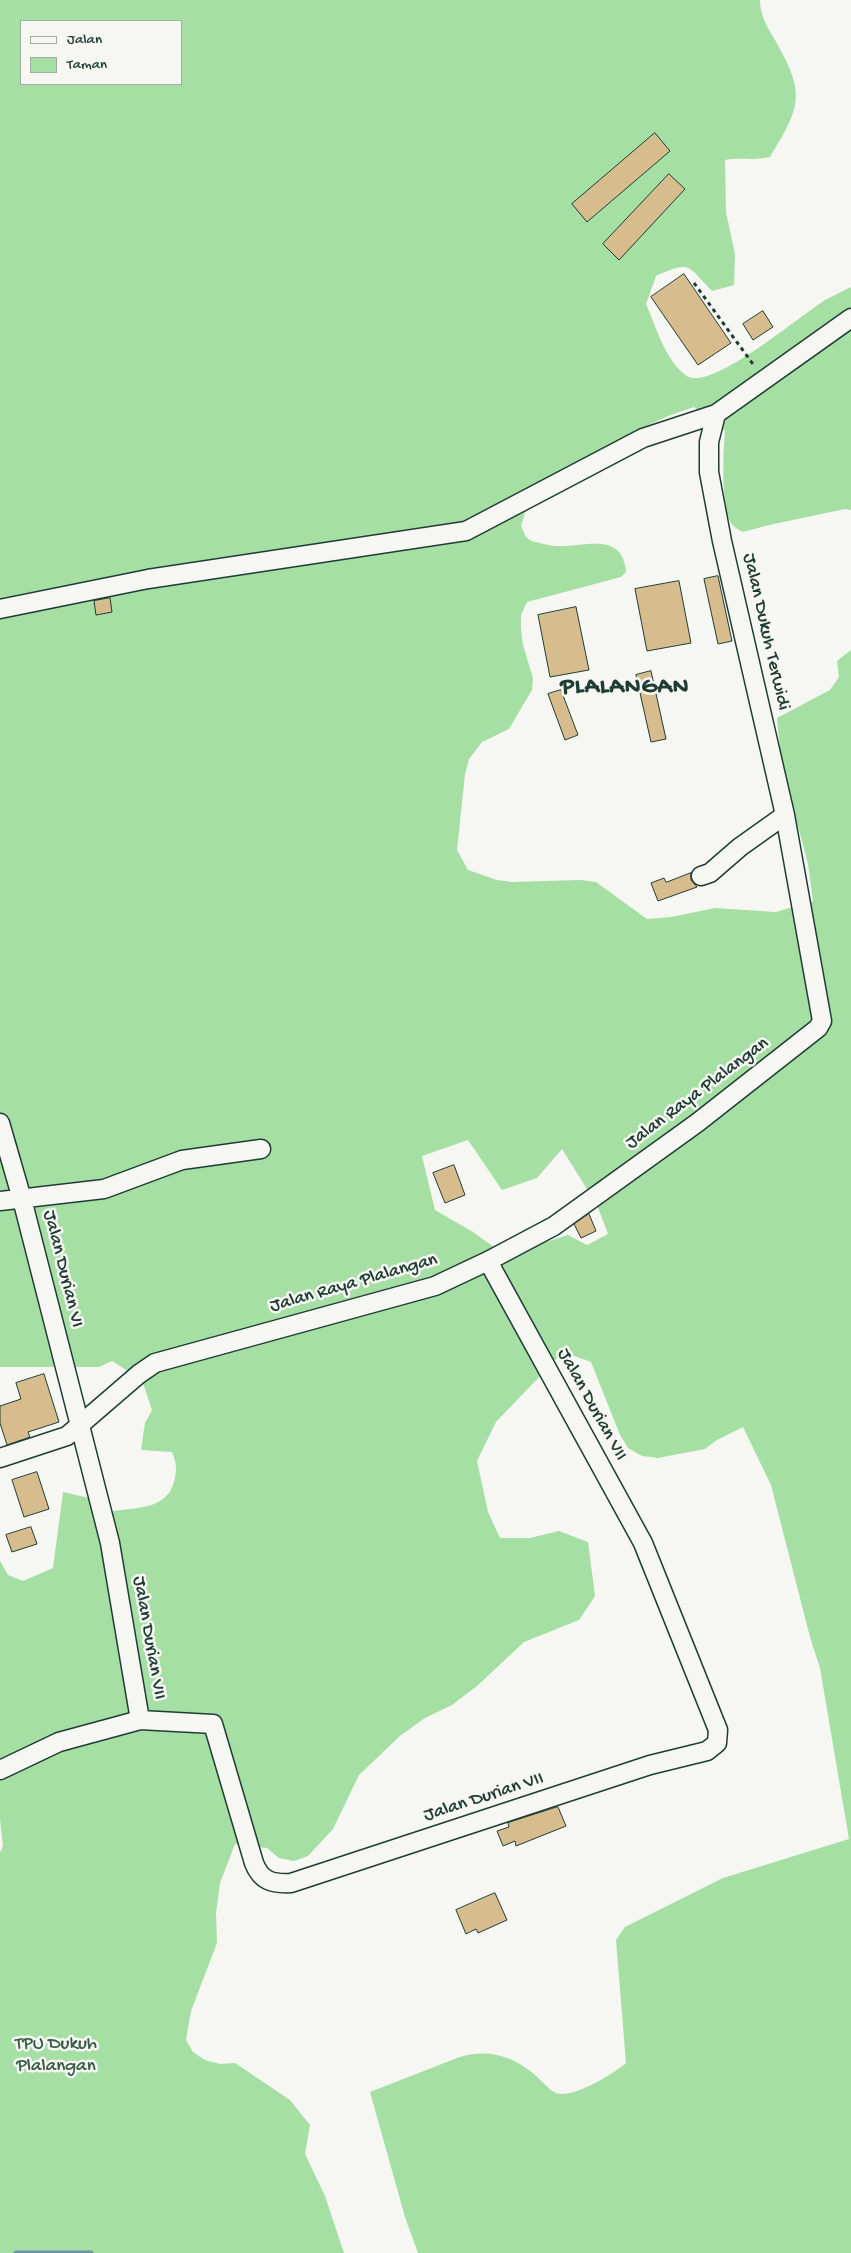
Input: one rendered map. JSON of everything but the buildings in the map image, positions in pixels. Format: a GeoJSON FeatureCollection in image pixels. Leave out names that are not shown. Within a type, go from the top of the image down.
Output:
{"type":"FeatureCollection","features":[{"type":"Feature","properties":{"kind":"street"},"geometry":{"type":"LineString","coordinates":[[0,609],[148,580],[466,531],[642,438],[716,414],[851,318]]}},
{"type":"Feature","properties":{"kind":"street","name":"Jalan Dukuh Terwidi"},"geometry":{"type":"LineString","coordinates":[[716,414],[709,442],[709,472],[722,542],[785,815],[822,1021]]}},
{"type":"Feature","properties":{"kind":"street"},"geometry":{"type":"LineString","coordinates":[[701,876],[710,873],[740,847],[785,815]]}},
{"type":"Feature","properties":{"kind":"street","name":"Jalan Raya Plalangan"},"geometry":{"type":"LineString","coordinates":[[0,1458],[67,1436],[154,1363],[435,1286],[488,1261],[554,1226],[613,1184],[788,1052],[811,1034],[822,1021]]}},
{"type":"Feature","properties":{"kind":"street","name":"Jalan Durian VI"},"geometry":{"type":"LineString","coordinates":[[0,1123],[22,1199],[80,1426]]}},
{"type":"Feature","properties":{"kind":"street"},"geometry":{"type":"LineString","coordinates":[[0,1201],[104,1189],[182,1160],[261,1149]]}},
{"type":"Feature","properties":{"kind":"street","name":"Jalan Durian VII"},"geometry":{"type":"LineString","coordinates":[[80,1426],[110,1543],[140,1720],[211,1723],[214,1725],[254,1863],[258,1874],[266,1881],[279,1884],[291,1883],[641,1768],[707,1751],[717,1744],[718,1730],[643,1543],[488,1261]]}},
{"type":"Feature","properties":{"kind":"street"},"geometry":{"type":"LineString","coordinates":[[0,1770],[59,1742],[140,1720]]}},
{"type":"Feature","properties":{"kind":"path"},"geometry":{"type":"LineString","coordinates":[[694,283],[764,379]]}},
{"type":"Feature","properties":{"kind":"green space","name":"TPU Dukuh Plalangan"},"geometry":{"type":"Polygon","coordinates":[[[0,0],[760,0],[764,21],[792,74],[796,100],[788,125],[770,157],[725,160],[726,212],[735,254],[734,285],[712,291],[693,271],[683,267],[676,268],[656,276],[646,304],[662,343],[673,362],[687,376],[699,378],[716,373],[736,362],[827,299],[851,287],[851,510],[845,509],[743,532],[736,528],[731,523],[728,515],[724,492],[725,431],[694,407],[671,415],[628,436],[528,503],[521,526],[525,536],[534,542],[554,546],[600,544],[609,546],[617,550],[623,559],[626,572],[621,577],[527,602],[521,615],[521,630],[523,645],[533,678],[532,690],[509,729],[482,742],[469,759],[465,774],[457,850],[468,870],[497,880],[512,882],[581,880],[596,882],[647,919],[671,917],[715,908],[776,912],[813,901],[808,864],[781,762],[777,718],[830,690],[839,677],[837,661],[851,650],[851,2253],[418,2253],[405,2217],[370,2092],[457,2058],[478,2054],[498,2055],[517,2062],[556,2093],[572,2092],[592,2084],[626,2063],[616,1940],[625,1927],[723,1878],[849,1839],[820,1668],[810,1637],[771,1485],[743,1427],[717,1440],[705,1449],[658,1458],[642,1456],[628,1448],[620,1435],[591,1362],[563,1352],[496,1422],[477,1461],[488,1512],[500,1538],[530,1538],[559,1531],[588,1542],[595,1596],[579,1620],[524,1642],[477,1686],[452,1705],[425,1718],[401,1735],[359,1775],[333,1829],[308,1856],[294,1861],[279,1858],[267,1848],[235,1844],[220,1883],[216,1913],[217,1943],[191,2011],[186,2040],[193,2052],[205,2060],[220,2064],[235,2063],[290,2100],[310,2125],[305,2154],[325,2196],[344,2253],[0,2253],[0,1852],[3,1846],[0,1819],[0,1561],[8,1575],[23,1581],[53,1568],[63,1492],[98,1500],[108,1512],[138,1508],[156,1503],[164,1498],[174,1482],[176,1470],[172,1452],[141,1450],[145,1423],[152,1410],[142,1380],[112,1361],[99,1367],[0,1367],[0,0]],[[468,1140],[422,1156],[435,1210],[473,1232],[505,1255],[568,1235],[587,1245],[608,1234],[597,1205],[562,1149],[537,1178],[502,1190],[468,1140]]]}},
{"type":"Feature","properties":{"kind":"waterway"},"geometry":{"type":"LineString","coordinates":[[16,2253],[91,2253]]}},
{"type":"Feature","properties":{"kind":"district","name":"PLALANGAN"},"geometry":{"type":"Point","coordinates":[625,688]}}]}
